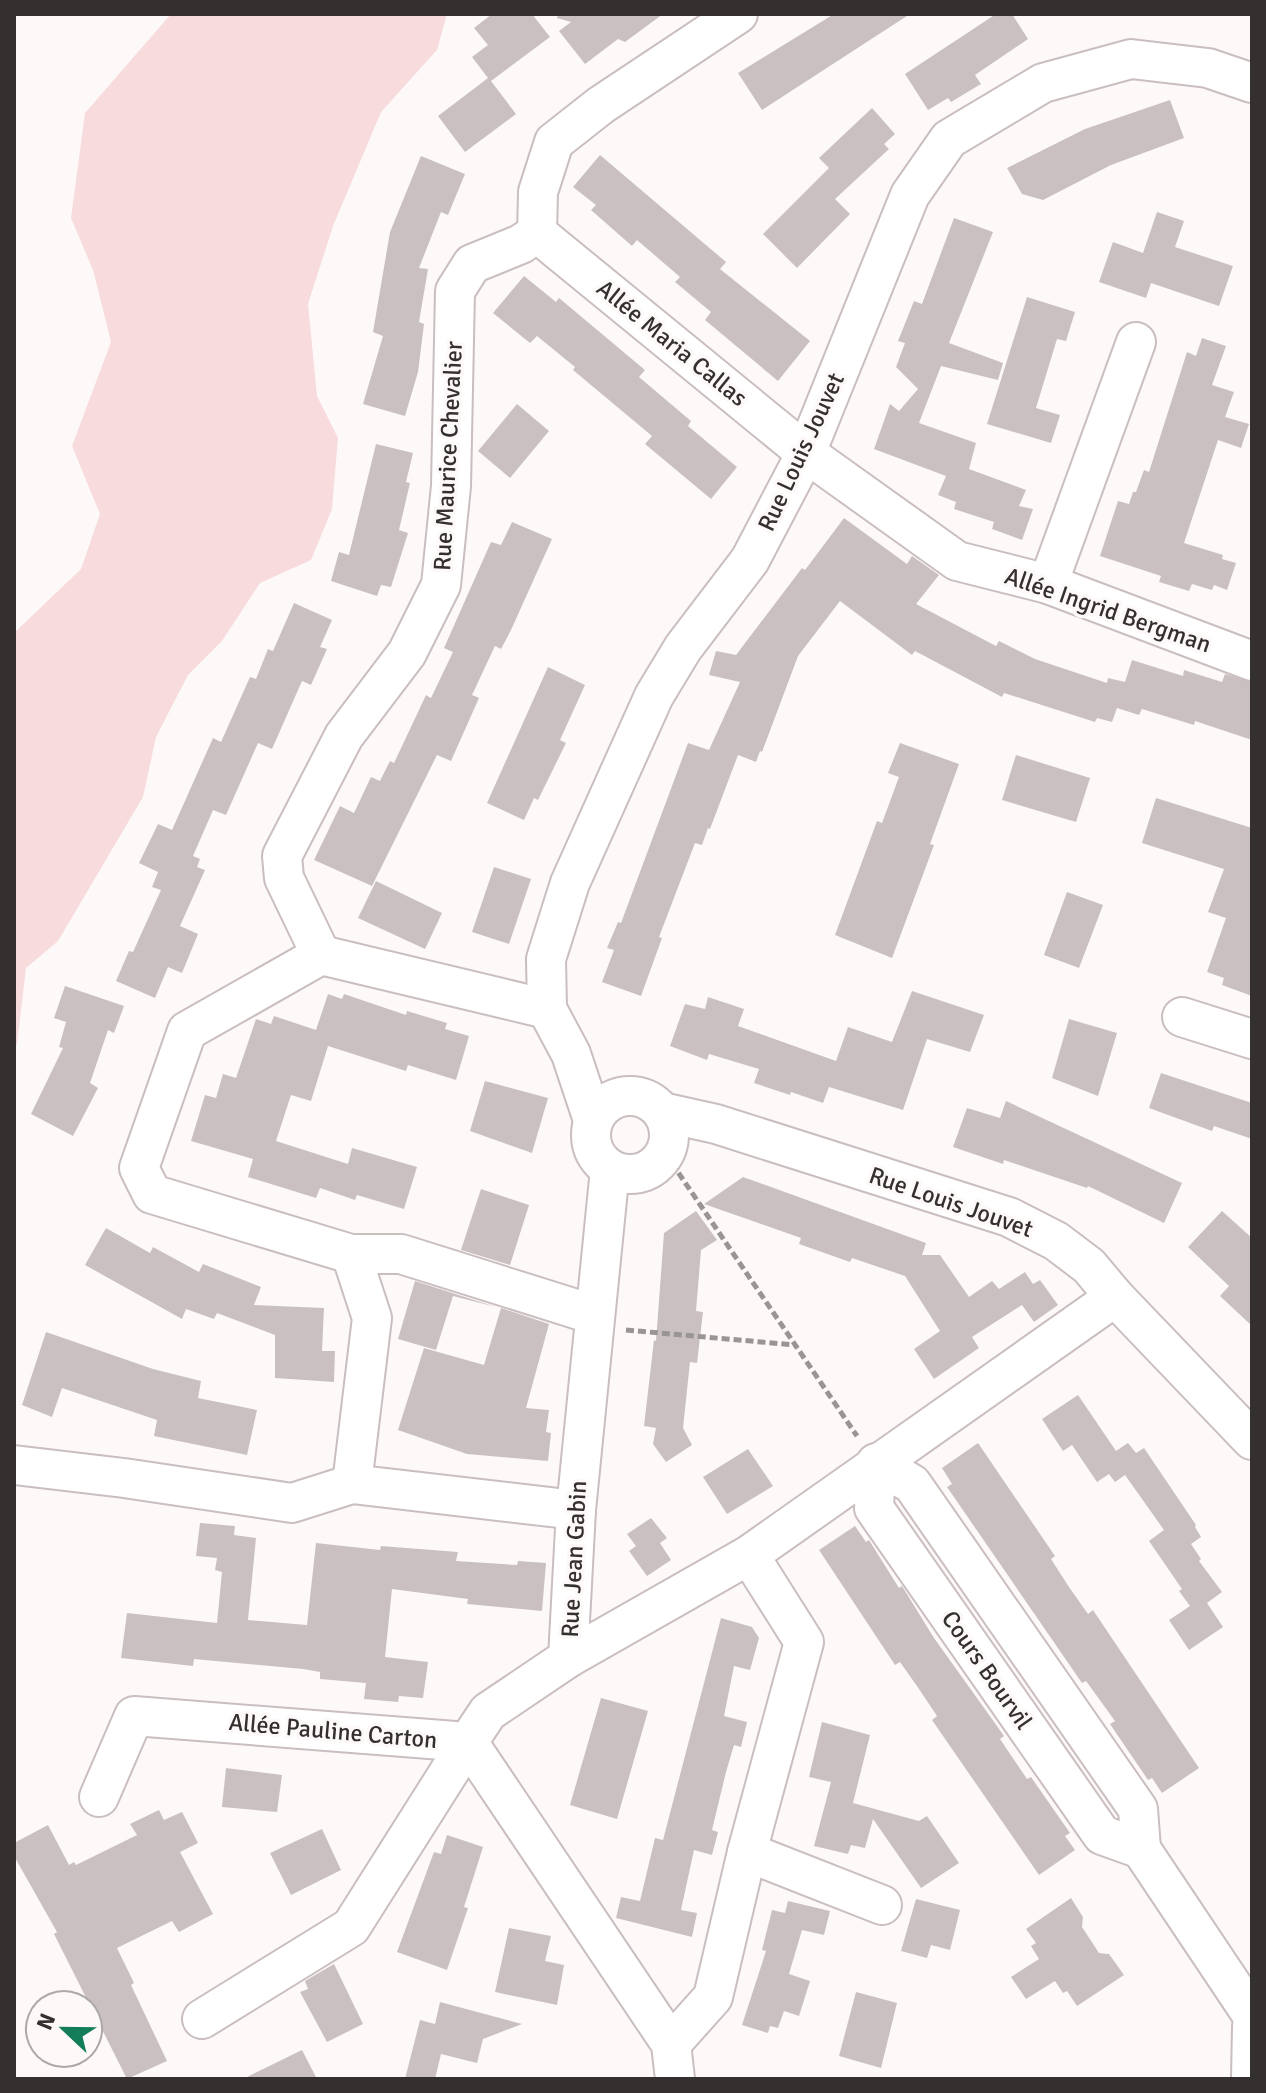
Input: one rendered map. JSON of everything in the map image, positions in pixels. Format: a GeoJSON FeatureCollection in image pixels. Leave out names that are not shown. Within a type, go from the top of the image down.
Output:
{"type":"FeatureCollection","features":[{"type":"Feature","properties":{"kind":"street"},"geometry":{"type":"LineString","coordinates":[[537,233],[538,192],[554,142],[601,105],[738,14]]}},
{"type":"Feature","properties":{"kind":"street","name":"Rue Louis Jouvet"},"geometry":{"type":"LineString","coordinates":[[606,1108],[571,1054],[547,1009],[546,959],[570,883],[654,696],[683,648],[750,560],[806,453],[910,195],[949,139],[1043,83],[1131,59],[1208,68],[1252,83]]}},
{"type":"Feature","properties":{"kind":"street","name":"Allée Maria Callas"},"geometry":{"type":"LineString","coordinates":[[537,233],[806,453]]}},
{"type":"Feature","properties":{"kind":"street","name":"Rue Maurice Chevalier"},"geometry":{"type":"LineString","coordinates":[[321,955],[284,878],[282,856],[344,736],[407,653],[441,585],[451,486],[455,291],[472,264],[521,244],[537,233]]}},
{"type":"Feature","properties":{"kind":"street"},"geometry":{"type":"LineString","coordinates":[[1048,584],[1136,342]]}},
{"type":"Feature","properties":{"kind":"street","name":"Allée Ingrid Bergman"},"geometry":{"type":"LineString","coordinates":[[806,453],[957,561],[1048,584],[1252,661]]}},
{"type":"Feature","properties":{"kind":"street"},"geometry":{"type":"LineString","coordinates":[[547,1009],[321,955],[187,1031],[139,1168],[152,1194],[351,1254],[401,1254],[594,1321]]}},
{"type":"Feature","properties":{"kind":"street"},"geometry":{"type":"LineString","coordinates":[[1182,1017],[1252,1039]]}},
{"type":"Feature","properties":{"kind":"street"},"geometry":{"type":"LineString","coordinates":[[643,1098],[665,1133],[658,1163],[635,1174],[610,1169],[594,1153],[591,1142],[606,1108],[643,1098]]}},
{"type":"Feature","properties":{"kind":"street","name":"Rue Louis Jouvet"},"geometry":{"type":"LineString","coordinates":[[665,1133],[716,1124],[1009,1217],[1056,1241],[1089,1266],[1252,1440]]}},
{"type":"Feature","properties":{"kind":"street","name":"Rue Jean Gabin"},"geometry":{"type":"LineString","coordinates":[[468,1742],[488,1712],[568,1658],[576,1510],[610,1169]]}},
{"type":"Feature","properties":{"kind":"street"},"geometry":{"type":"LineString","coordinates":[[351,1254],[372,1318],[352,1484]]}},
{"type":"Feature","properties":{"kind":"street"},"geometry":{"type":"LineString","coordinates":[[568,1658],[749,1555],[1115,1297]]}},
{"type":"Feature","properties":{"kind":"street","name":"Cours Bourvil"},"geometry":{"type":"LineString","coordinates":[[876,1463],[874,1508],[1102,1835],[1141,1849],[1252,2015]]}},
{"type":"Feature","properties":{"kind":"street"},"geometry":{"type":"LineString","coordinates":[[14,1465],[292,1503],[352,1484],[576,1510]]}},
{"type":"Feature","properties":{"kind":"street"},"geometry":{"type":"LineString","coordinates":[[468,1742],[673,2061],[713,1997],[747,1852],[804,1642],[749,1555]]}},
{"type":"Feature","properties":{"kind":"street","name":"Allée Pauline Carton"},"geometry":{"type":"LineString","coordinates":[[99,1797],[134,1716],[468,1742],[351,1927],[202,2019]]}},
{"type":"Feature","properties":{"kind":"street"},"geometry":{"type":"LineString","coordinates":[[747,1852],[882,1905]]}},
{"type":"Feature","properties":{"kind":"street"},"geometry":{"type":"LineString","coordinates":[[1251,2079],[1252,2026]]}},
{"type":"Feature","properties":{"kind":"path"},"geometry":{"type":"LineString","coordinates":[[665,1133],[796,1345],[876,1463]]}},
{"type":"Feature","properties":{"kind":"path"},"geometry":{"type":"LineString","coordinates":[[594,1321],[796,1345]]}},
{"type":"Feature","properties":{"kind":"shaded area"},"geometry":{"type":"Polygon","coordinates":[[[171,14],[447,14],[437,50],[381,112],[333,226],[308,304],[317,396],[338,438],[332,509],[311,560],[260,583],[222,641],[188,675],[156,737],[143,797],[58,941],[26,968],[14,1049],[14,633],[81,569],[100,514],[72,446],[111,342],[93,270],[71,218],[85,113],[171,14]]]}},
{"type":"Feature","properties":{"kind":"building"},"geometry":{"type":"Polygon","coordinates":[[[492,14],[532,14],[550,37],[491,81],[516,114],[465,152],[438,116],[488,78],[472,57],[488,45],[474,28],[492,14]]]}},
{"type":"Feature","properties":{"kind":"building"},"geometry":{"type":"Polygon","coordinates":[[[558,14],[663,14],[625,42],[618,39],[585,64],[559,31],[571,22],[557,18],[558,14]]]}},
{"type":"Feature","properties":{"kind":"building"},"geometry":{"type":"Polygon","coordinates":[[[834,14],[910,14],[762,110],[738,73],[834,14]]]}},
{"type":"Feature","properties":{"kind":"building"},"geometry":{"type":"Polygon","coordinates":[[[996,14],[1012,14],[1028,39],[975,75],[981,84],[951,102],[948,98],[928,110],[905,74],[996,14]]]}},
{"type":"Feature","properties":{"kind":"building"},"geometry":{"type":"Polygon","coordinates":[[[1170,100],[1184,138],[1111,165],[1043,200],[1022,194],[1007,168],[1085,129],[1170,100]]]}},
{"type":"Feature","properties":{"kind":"building"},"geometry":{"type":"Polygon","coordinates":[[[872,108],[895,134],[884,144],[889,149],[835,199],[850,214],[797,268],[763,234],[829,168],[819,158],[872,108]]]}},
{"type":"Feature","properties":{"kind":"building"},"geometry":{"type":"Polygon","coordinates":[[[600,155],[726,262],[720,269],[810,341],[778,381],[705,320],[711,312],[675,282],[680,277],[637,240],[632,246],[591,210],[596,205],[573,187],[600,155]]]}},
{"type":"Feature","properties":{"kind":"building"},"geometry":{"type":"Polygon","coordinates":[[[421,156],[465,174],[448,215],[441,212],[419,268],[428,269],[419,322],[424,324],[418,372],[405,416],[363,404],[383,336],[373,332],[390,232],[421,156]]]}},
{"type":"Feature","properties":{"kind":"building"},"geometry":{"type":"Polygon","coordinates":[[[1157,212],[1184,221],[1175,247],[1233,266],[1219,306],[1151,283],[1146,298],[1099,282],[1113,242],[1143,253],[1157,212]]]}},
{"type":"Feature","properties":{"kind":"building"},"geometry":{"type":"Polygon","coordinates":[[[954,218],[993,232],[949,343],[1003,363],[998,380],[941,366],[919,423],[976,443],[969,469],[1026,490],[1019,506],[1033,509],[1022,540],[992,529],[994,522],[954,509],[956,502],[938,495],[946,476],[874,449],[890,404],[899,411],[918,389],[896,367],[905,343],[898,341],[914,301],[922,304],[954,218]]]}},
{"type":"Feature","properties":{"kind":"building"},"geometry":{"type":"Polygon","coordinates":[[[524,276],[556,302],[559,298],[645,370],[639,377],[691,421],[688,426],[737,467],[711,499],[645,444],[652,436],[573,370],[575,367],[537,336],[530,343],[493,313],[524,276]]]}},
{"type":"Feature","properties":{"kind":"building"},"geometry":{"type":"Polygon","coordinates":[[[1027,297],[1075,312],[1066,341],[1057,339],[1036,408],[1060,415],[1051,443],[987,424],[1027,297]]]}},
{"type":"Feature","properties":{"kind":"building"},"geometry":{"type":"Polygon","coordinates":[[[1202,338],[1226,346],[1212,385],[1234,392],[1225,417],[1249,424],[1241,448],[1218,440],[1184,543],[1223,555],[1222,559],[1236,563],[1227,590],[1214,585],[1212,590],[1192,584],[1189,591],[1159,582],[1161,576],[1100,556],[1118,501],[1129,504],[1144,470],[1149,472],[1187,352],[1196,356],[1202,338]]]}},
{"type":"Feature","properties":{"kind":"building"},"geometry":{"type":"Polygon","coordinates":[[[517,404],[549,431],[510,478],[478,451],[517,404]]]}},
{"type":"Feature","properties":{"kind":"building"},"geometry":{"type":"Polygon","coordinates":[[[376,444],[413,453],[406,482],[410,483],[399,530],[408,533],[391,587],[381,585],[377,596],[331,581],[339,552],[349,555],[376,444]]]}},
{"type":"Feature","properties":{"kind":"building"},"geometry":{"type":"Polygon","coordinates":[[[844,518],[907,564],[912,556],[939,575],[916,604],[996,646],[999,641],[1035,659],[1107,683],[1108,678],[1125,682],[1132,660],[1183,676],[1184,670],[1222,682],[1225,674],[1252,682],[1252,740],[1195,721],[1194,725],[1142,709],[1139,715],[1117,708],[1112,722],[1097,718],[1095,722],[1004,693],[1002,697],[915,651],[912,655],[840,601],[798,656],[756,762],[738,755],[710,829],[702,845],[695,843],[659,937],[662,938],[641,996],[602,982],[614,950],[607,948],[618,922],[621,923],[688,743],[709,750],[740,682],[709,675],[716,651],[736,655],[844,518]]]}},
{"type":"Feature","properties":{"kind":"building"},"geometry":{"type":"Polygon","coordinates":[[[512,522],[552,539],[511,630],[501,649],[495,646],[472,695],[479,698],[451,761],[437,755],[372,886],[314,860],[340,806],[354,813],[371,777],[380,781],[390,761],[394,763],[426,695],[431,698],[453,652],[444,648],[491,542],[501,545],[512,522]]]}},
{"type":"Feature","properties":{"kind":"building"},"geometry":{"type":"Polygon","coordinates":[[[294,603],[332,620],[320,647],[327,649],[311,685],[302,681],[272,749],[258,743],[226,815],[213,810],[193,856],[200,859],[197,867],[205,870],[180,926],[198,934],[182,973],[168,967],[155,998],[116,981],[161,890],[152,887],[158,872],[139,863],[158,824],[172,830],[213,738],[221,742],[250,677],[256,679],[268,649],[273,651],[294,603]]]}},
{"type":"Feature","properties":{"kind":"building"},"geometry":{"type":"Polygon","coordinates":[[[548,667],[585,685],[560,740],[566,743],[538,800],[534,798],[524,820],[487,803],[548,667]]]}},
{"type":"Feature","properties":{"kind":"building"},"geometry":{"type":"Polygon","coordinates":[[[900,743],[959,764],[930,844],[934,845],[892,958],[835,935],[877,821],[882,823],[899,777],[888,773],[900,743]]]}},
{"type":"Feature","properties":{"kind":"building"},"geometry":{"type":"Polygon","coordinates":[[[1016,755],[1090,778],[1076,822],[1002,800],[1016,755]]]}},
{"type":"Feature","properties":{"kind":"building"},"geometry":{"type":"Polygon","coordinates":[[[1156,798],[1252,828],[1252,996],[1222,985],[1224,978],[1207,972],[1226,918],[1208,912],[1224,869],[1142,843],[1156,798]]]}},
{"type":"Feature","properties":{"kind":"building"},"geometry":{"type":"Polygon","coordinates":[[[494,867],[531,879],[509,944],[472,932],[494,867]]]}},
{"type":"Feature","properties":{"kind":"building"},"geometry":{"type":"Polygon","coordinates":[[[376,881],[442,913],[425,949],[358,918],[376,881]]]}},
{"type":"Feature","properties":{"kind":"building"},"geometry":{"type":"Polygon","coordinates":[[[1067,892],[1103,905],[1079,968],[1044,955],[1067,892]]]}},
{"type":"Feature","properties":{"kind":"building"},"geometry":{"type":"Polygon","coordinates":[[[65,986],[124,1006],[114,1033],[108,1030],[90,1083],[98,1088],[73,1136],[31,1114],[63,1048],[59,1047],[66,1022],[54,1018],[65,986]]]}},
{"type":"Feature","properties":{"kind":"building"},"geometry":{"type":"Polygon","coordinates":[[[912,991],[984,1015],[970,1052],[927,1039],[903,1110],[829,1087],[823,1103],[791,1092],[790,1095],[754,1083],[759,1069],[709,1054],[707,1060],[670,1046],[685,1004],[705,1009],[708,997],[744,1009],[738,1026],[836,1061],[848,1027],[892,1042],[912,991]]]}},
{"type":"Feature","properties":{"kind":"building"},"geometry":{"type":"Polygon","coordinates":[[[328,994],[342,999],[344,994],[406,1015],[407,1011],[447,1023],[445,1029],[469,1036],[456,1080],[408,1065],[406,1071],[328,1046],[311,1101],[291,1095],[276,1141],[348,1164],[352,1148],[417,1167],[404,1209],[357,1195],[355,1200],[320,1188],[316,1198],[248,1177],[253,1159],[191,1141],[205,1095],[216,1098],[223,1074],[236,1078],[256,1019],[271,1024],[274,1016],[316,1030],[328,994]]]}},
{"type":"Feature","properties":{"kind":"building"},"geometry":{"type":"Polygon","coordinates":[[[1069,1019],[1117,1033],[1098,1096],[1052,1078],[1069,1019]]]}},
{"type":"Feature","properties":{"kind":"building"},"geometry":{"type":"Polygon","coordinates":[[[1161,1073],[1252,1103],[1252,1139],[1214,1126],[1212,1131],[1149,1108],[1161,1073]]]}},
{"type":"Feature","properties":{"kind":"building"},"geometry":{"type":"Polygon","coordinates":[[[485,1081],[548,1098],[532,1153],[470,1131],[485,1081]]]}},
{"type":"Feature","properties":{"kind":"building"},"geometry":{"type":"Polygon","coordinates":[[[1006,1101],[1182,1183],[1164,1223],[1088,1186],[1004,1160],[1003,1164],[953,1147],[967,1108],[1000,1118],[1006,1101]]]}},
{"type":"Feature","properties":{"kind":"building"},"geometry":{"type":"Polygon","coordinates":[[[743,1177],[926,1243],[922,1255],[940,1255],[969,1297],[992,1281],[999,1289],[1025,1272],[1033,1284],[1040,1280],[1058,1305],[1034,1322],[1022,1305],[972,1337],[979,1348],[934,1379],[914,1349],[940,1331],[905,1276],[852,1258],[850,1262],[799,1244],[801,1238],[704,1204],[743,1177]]]}},
{"type":"Feature","properties":{"kind":"building"},"geometry":{"type":"Polygon","coordinates":[[[481,1189],[529,1205],[510,1265],[461,1250],[481,1189]]]}},
{"type":"Feature","properties":{"kind":"building"},"geometry":{"type":"Polygon","coordinates":[[[696,1211],[717,1240],[701,1250],[696,1311],[703,1312],[697,1363],[690,1362],[683,1428],[692,1445],[666,1462],[653,1444],[656,1428],[644,1426],[656,1341],[664,1233],[696,1211]]]}},
{"type":"Feature","properties":{"kind":"building"},"geometry":{"type":"Polygon","coordinates":[[[1222,1211],[1252,1238],[1252,1326],[1220,1296],[1229,1286],[1188,1247],[1222,1211]]]}},
{"type":"Feature","properties":{"kind":"building"},"geometry":{"type":"Polygon","coordinates":[[[106,1228],[150,1253],[153,1247],[199,1272],[203,1264],[261,1287],[254,1305],[324,1308],[322,1351],[335,1351],[334,1382],[275,1378],[275,1335],[217,1313],[214,1319],[186,1309],[182,1319],[85,1265],[106,1228]]]}},
{"type":"Feature","properties":{"kind":"building"},"geometry":{"type":"Polygon","coordinates":[[[415,1281],[496,1307],[453,1296],[436,1350],[398,1339],[415,1281]]]}},
{"type":"Feature","properties":{"kind":"building"},"geometry":{"type":"Polygon","coordinates":[[[501,1308],[549,1324],[526,1408],[549,1410],[546,1432],[551,1433],[548,1461],[467,1454],[398,1430],[424,1348],[484,1365],[501,1308]]]}},
{"type":"Feature","properties":{"kind":"building"},"geometry":{"type":"Polygon","coordinates":[[[46,1332],[153,1369],[201,1381],[198,1398],[257,1410],[247,1455],[154,1436],[157,1420],[62,1388],[52,1417],[22,1405],[46,1332]]]}},
{"type":"Feature","properties":{"kind":"building"},"geometry":{"type":"Polygon","coordinates":[[[1078,1395],[1116,1451],[1128,1443],[1136,1453],[1144,1448],[1196,1525],[1201,1537],[1191,1544],[1201,1559],[1199,1561],[1222,1592],[1207,1603],[1223,1627],[1189,1650],[1169,1620],[1190,1606],[1149,1541],[1164,1530],[1125,1475],[1115,1482],[1109,1474],[1097,1482],[1072,1445],[1063,1451],[1042,1419],[1078,1395]]]}},
{"type":"Feature","properties":{"kind":"building"},"geometry":{"type":"Polygon","coordinates":[[[978,1443],[1055,1556],[1051,1559],[1069,1587],[1088,1614],[1093,1610],[1199,1768],[1162,1793],[1152,1778],[1148,1780],[1110,1724],[1115,1721],[1086,1681],[1082,1683],[947,1487],[952,1484],[942,1468],[978,1443]]]}},
{"type":"Feature","properties":{"kind":"building"},"geometry":{"type":"Polygon","coordinates":[[[748,1449],[773,1486],[727,1514],[703,1477],[748,1449]]]}},
{"type":"Feature","properties":{"kind":"building"},"geometry":{"type":"Polygon","coordinates":[[[651,1518],[667,1538],[660,1543],[671,1560],[647,1576],[629,1551],[636,1546],[627,1534],[651,1518]]]}},
{"type":"Feature","properties":{"kind":"building"},"geometry":{"type":"Polygon","coordinates":[[[200,1523],[235,1526],[234,1535],[256,1538],[248,1620],[307,1625],[316,1543],[380,1550],[381,1546],[458,1552],[456,1561],[517,1565],[518,1561],[546,1563],[542,1611],[467,1604],[468,1599],[392,1589],[385,1657],[428,1662],[423,1698],[399,1696],[398,1702],[364,1699],[366,1683],[320,1679],[320,1672],[303,1669],[194,1659],[193,1666],[121,1658],[127,1613],[217,1623],[222,1572],[215,1570],[217,1558],[196,1556],[200,1523]]]}},
{"type":"Feature","properties":{"kind":"building"},"geometry":{"type":"Polygon","coordinates":[[[855,1526],[866,1542],[869,1540],[899,1588],[902,1586],[934,1638],[1004,1736],[1000,1739],[1027,1779],[1031,1777],[1070,1833],[1065,1836],[1075,1850],[1039,1875],[932,1720],[937,1716],[919,1689],[900,1662],[895,1665],[819,1550],[855,1526]]]}},
{"type":"Feature","properties":{"kind":"building"},"geometry":{"type":"Polygon","coordinates":[[[721,1618],[752,1627],[759,1638],[750,1670],[734,1666],[724,1716],[747,1722],[741,1747],[734,1745],[726,1772],[712,1830],[718,1832],[712,1855],[694,1850],[681,1910],[697,1913],[692,1937],[616,1918],[621,1897],[640,1901],[655,1838],[663,1840],[721,1618]]]}},
{"type":"Feature","properties":{"kind":"building"},"geometry":{"type":"Polygon","coordinates":[[[601,1698],[648,1711],[617,1819],[570,1805],[601,1698]]]}},
{"type":"Feature","properties":{"kind":"building"},"geometry":{"type":"Polygon","coordinates":[[[822,1722],[870,1735],[853,1803],[919,1821],[927,1816],[959,1863],[921,1888],[873,1819],[865,1848],[851,1845],[848,1854],[814,1846],[831,1782],[809,1777],[822,1722]]]}},
{"type":"Feature","properties":{"kind":"building"},"geometry":{"type":"Polygon","coordinates":[[[226,1768],[282,1775],[277,1812],[222,1807],[226,1768]]]}},
{"type":"Feature","properties":{"kind":"building"},"geometry":{"type":"Polygon","coordinates":[[[159,1810],[164,1820],[182,1812],[198,1843],[180,1852],[213,1914],[179,1932],[172,1921],[117,1948],[167,2061],[127,2079],[104,2033],[104,1989],[82,1989],[54,1934],[57,1932],[14,1856],[14,1843],[48,1825],[69,1865],[74,1862],[76,1865],[137,1835],[130,1824],[159,1810]]]}},
{"type":"Feature","properties":{"kind":"building"},"geometry":{"type":"Polygon","coordinates":[[[322,1829],[341,1870],[291,1895],[270,1853],[322,1829]]]}},
{"type":"Feature","properties":{"kind":"building"},"geometry":{"type":"Polygon","coordinates":[[[447,1835],[483,1847],[464,1907],[468,1908],[447,1970],[397,1952],[434,1852],[441,1854],[447,1835]]]}},
{"type":"Feature","properties":{"kind":"building"},"geometry":{"type":"Polygon","coordinates":[[[1071,1898],[1083,1917],[1082,1927],[1099,1953],[1109,1954],[1124,1975],[1077,2006],[1067,1991],[1063,1993],[1055,1981],[1026,1999],[1011,1977],[1039,1959],[1031,1946],[1036,1943],[1026,1929],[1071,1898]]]}},
{"type":"Feature","properties":{"kind":"building"},"geometry":{"type":"Polygon","coordinates":[[[916,1899],[960,1910],[950,1950],[931,1945],[927,1958],[901,1951],[916,1899]]]}},
{"type":"Feature","properties":{"kind":"building"},"geometry":{"type":"Polygon","coordinates":[[[788,1901],[830,1911],[824,1935],[802,1930],[789,1974],[810,1981],[799,2016],[784,2011],[778,2028],[770,2026],[768,2033],[742,2025],[766,1951],[762,1950],[772,1910],[785,1913],[788,1901]]]}},
{"type":"Feature","properties":{"kind":"building"},"geometry":{"type":"Polygon","coordinates":[[[509,1928],[551,1936],[545,1961],[564,1965],[557,2005],[495,1992],[509,1928]]]}},
{"type":"Feature","properties":{"kind":"building"},"geometry":{"type":"Polygon","coordinates":[[[334,1964],[363,2024],[327,2042],[300,1992],[308,1989],[305,1981],[334,1964]]]}},
{"type":"Feature","properties":{"kind":"building"},"geometry":{"type":"Polygon","coordinates":[[[856,1992],[897,2003],[881,2068],[839,2056],[856,1992]]]}},
{"type":"Feature","properties":{"kind":"building"},"geometry":{"type":"Polygon","coordinates":[[[440,2002],[522,2024],[483,2039],[477,2063],[441,2054],[435,2079],[405,2079],[420,2020],[435,2024],[440,2002]]]}},
{"type":"Feature","properties":{"kind":"building"},"geometry":{"type":"Polygon","coordinates":[[[302,2050],[317,2079],[243,2079],[302,2050]]]}}]}
